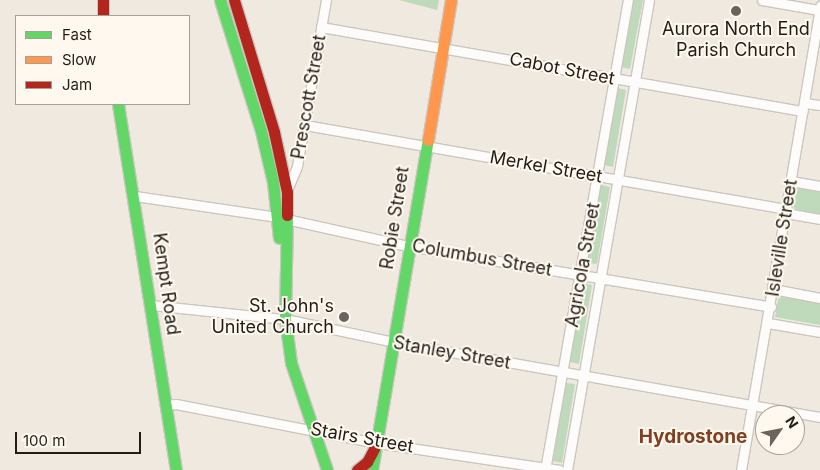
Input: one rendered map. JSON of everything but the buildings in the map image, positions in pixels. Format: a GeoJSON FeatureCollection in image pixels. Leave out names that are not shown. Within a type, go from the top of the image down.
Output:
{"type":"FeatureCollection","features":[{"type":"Feature","properties":{"kind":"street"},"geometry":{"type":"LineString","coordinates":[[103,0],[103,15]]}},
{"type":"Feature","properties":{"kind":"street"},"geometry":{"type":"LineString","coordinates":[[220,0],[261,131],[282,218],[285,319],[291,363],[327,470]]}},
{"type":"Feature","properties":{"kind":"street"},"geometry":{"type":"LineString","coordinates":[[234,0],[274,132],[287,192],[282,218]]}},
{"type":"Feature","properties":{"kind":"street","name":"Prescott Street"},"geometry":{"type":"LineString","coordinates":[[287,192],[297,166],[326,0]]}},
{"type":"Feature","properties":{"kind":"street","name":"Robie Street"},"geometry":{"type":"LineString","coordinates":[[372,470],[408,246],[451,0]]}},
{"type":"Feature","properties":{"kind":"street","name":"Agricola Street"},"geometry":{"type":"LineString","coordinates":[[546,469],[628,0]]}},
{"type":"Feature","properties":{"kind":"street","name":"Agricola Street"},"geometry":{"type":"LineString","coordinates":[[567,470],[620,180],[648,0]]}},
{"type":"Feature","properties":{"kind":"street"},"geometry":{"type":"LineString","coordinates":[[762,0],[820,8]]}},
{"type":"Feature","properties":{"kind":"street","name":"Isleville Street"},"geometry":{"type":"LineString","coordinates":[[741,470],[771,307],[820,8]]}},
{"type":"Feature","properties":{"kind":"street","name":"Cabot Street"},"geometry":{"type":"LineString","coordinates":[[321,27],[442,46],[635,83],[804,107],[820,105]]}},
{"type":"Feature","properties":{"kind":"street"},"geometry":{"type":"LineString","coordinates":[[809,74],[820,76]]}},
{"type":"Feature","properties":{"kind":"street","name":"Kempt Road"},"geometry":{"type":"LineString","coordinates":[[118,105],[135,196],[176,470]]}},
{"type":"Feature","properties":{"kind":"street","name":"Merkel Street"},"geometry":{"type":"LineString","coordinates":[[305,125],[620,180],[787,211],[820,219]]}},
{"type":"Feature","properties":{"kind":"street"},"geometry":{"type":"LineString","coordinates":[[791,181],[820,186]]}},
{"type":"Feature","properties":{"kind":"street","name":"Columbus Street"},"geometry":{"type":"LineString","coordinates":[[135,196],[282,218],[408,246],[771,307]]}},
{"type":"Feature","properties":{"kind":"street"},"geometry":{"type":"LineString","coordinates":[[774,289],[820,298]]}},
{"type":"Feature","properties":{"kind":"street","name":"Stanley Street"},"geometry":{"type":"LineString","coordinates":[[151,305],[285,319],[394,342],[820,417]]}},
{"type":"Feature","properties":{"kind":"street"},"geometry":{"type":"LineString","coordinates":[[768,323],[820,332]]}},
{"type":"Feature","properties":{"kind":"street","name":"Stairs Street"},"geometry":{"type":"LineString","coordinates":[[165,406],[176,404],[377,442],[559,470]]}},
{"type":"Feature","properties":{"kind":"street","name":"Robie Street"},"geometry":{"type":"LineString","coordinates":[[357,470],[367,462],[377,442]]}},
{"type":"Feature","properties":{"kind":"green space"},"geometry":{"type":"Polygon","coordinates":[[[399,0],[439,0],[437,10],[399,0]]]}},
{"type":"Feature","properties":{"kind":"green space"},"geometry":{"type":"Polygon","coordinates":[[[633,0],[643,0],[630,69],[621,67],[633,0]]]}},
{"type":"Feature","properties":{"kind":"green space"},"geometry":{"type":"Polygon","coordinates":[[[617,88],[626,90],[613,167],[604,165],[617,88]]]}},
{"type":"Feature","properties":{"kind":"green space"},"geometry":{"type":"Polygon","coordinates":[[[601,185],[610,187],[597,264],[587,263],[601,185]]]}},
{"type":"Feature","properties":{"kind":"green space"},"geometry":{"type":"Polygon","coordinates":[[[797,187],[820,191],[820,214],[793,210],[797,187]]]}},
{"type":"Feature","properties":{"kind":"green space"},"geometry":{"type":"Polygon","coordinates":[[[583,283],[592,285],[579,364],[570,362],[583,283]]]}},
{"type":"Feature","properties":{"kind":"green space"},"geometry":{"type":"Polygon","coordinates":[[[779,295],[820,303],[820,325],[775,317],[779,295]]]}},
{"type":"Feature","properties":{"kind":"green space"},"geometry":{"type":"Polygon","coordinates":[[[566,383],[575,384],[562,463],[553,461],[566,383]]]}},
{"type":"Feature","properties":{"kind":"traffic: fast"},"geometry":{"type":"LineString","coordinates":[[220,0],[261,131],[273,182],[279,238]]}},
{"type":"Feature","properties":{"kind":"traffic: fast"},"geometry":{"type":"LineString","coordinates":[[118,105],[176,470]]}},
{"type":"Feature","properties":{"kind":"traffic: fast"},"geometry":{"type":"LineString","coordinates":[[372,470],[428,140]]}},
{"type":"Feature","properties":{"kind":"traffic: fast"},"geometry":{"type":"LineString","coordinates":[[287,215],[285,319],[291,363],[327,470]]}},
{"type":"Feature","properties":{"kind":"traffic: slow"},"geometry":{"type":"LineString","coordinates":[[428,140],[451,0]]}},
{"type":"Feature","properties":{"kind":"traffic: jam"},"geometry":{"type":"LineString","coordinates":[[103,0],[103,15]]}},
{"type":"Feature","properties":{"kind":"traffic: jam"},"geometry":{"type":"LineString","coordinates":[[234,0],[274,132],[287,192],[287,215]]}},
{"type":"Feature","properties":{"kind":"traffic: jam"},"geometry":{"type":"LineString","coordinates":[[357,470],[367,462],[374,449]]}},
{"type":"Feature","properties":{"kind":"place","name":"Aurora North End Parish Church"},"geometry":{"type":"Point","coordinates":[736,11]}},
{"type":"Feature","properties":{"kind":"place","name":"St. John's United Church"},"geometry":{"type":"Point","coordinates":[344,317]}},
{"type":"Feature","properties":{"kind":"district","name":"Hydrostone"},"geometry":{"type":"Point","coordinates":[693,437]}}]}
